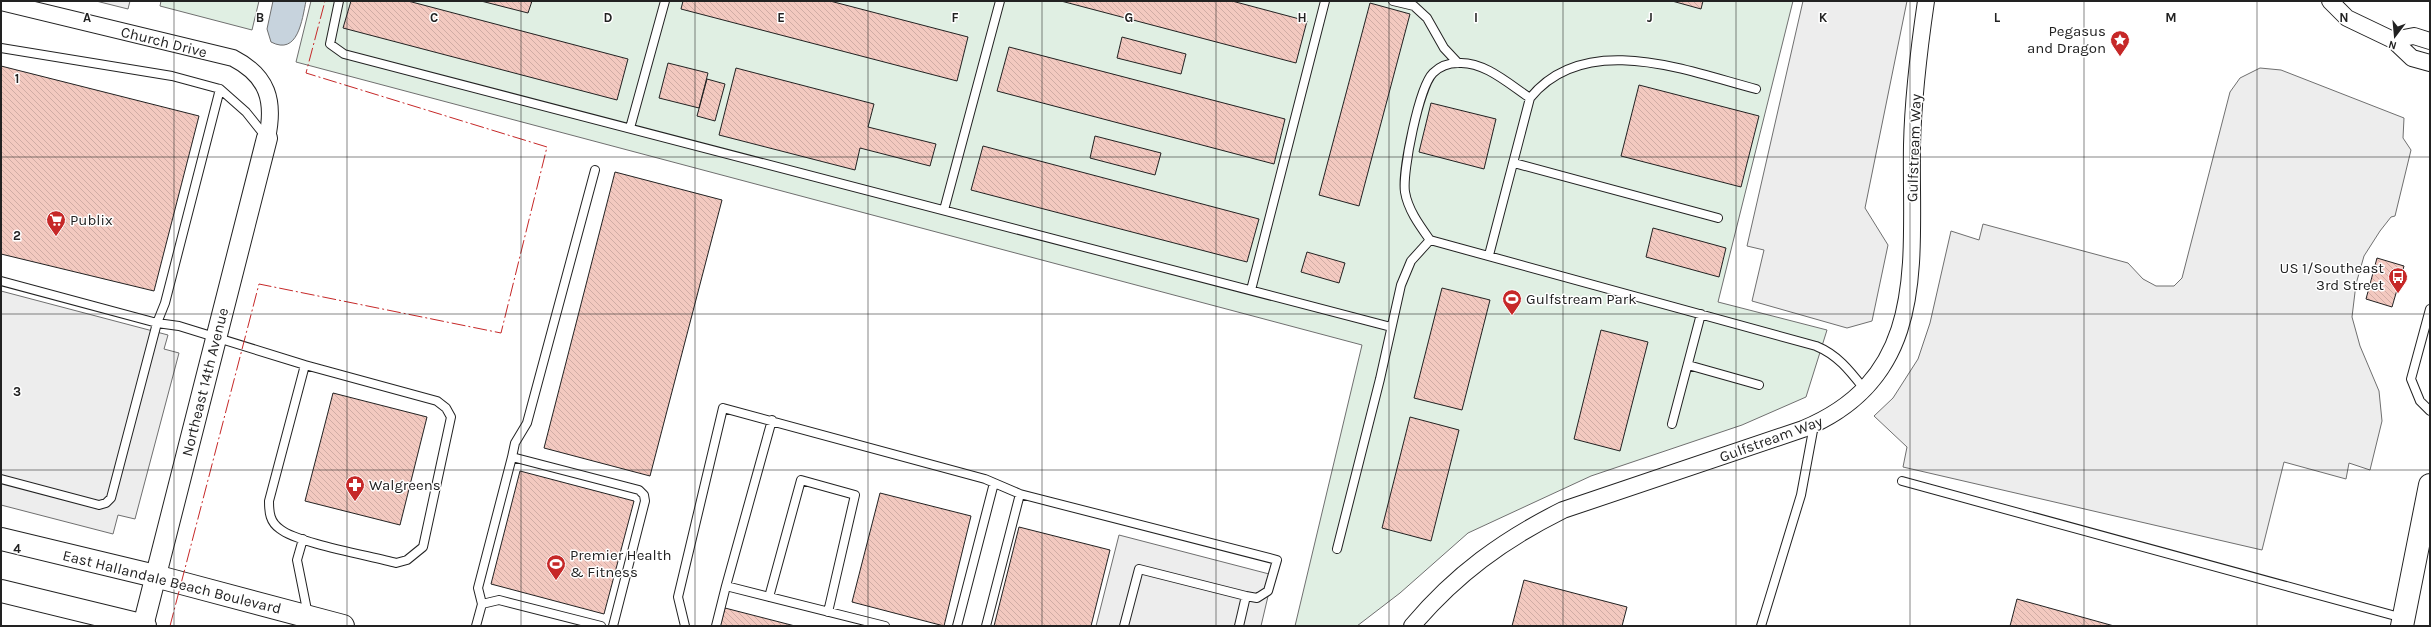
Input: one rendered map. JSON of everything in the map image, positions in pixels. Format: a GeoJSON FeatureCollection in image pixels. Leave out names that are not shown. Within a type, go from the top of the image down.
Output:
{"type":"FeatureCollection","features":[{"type":"Feature","properties":{"kind":"main road"},"geometry":{"type":"LineString","coordinates":[[2403,622],[2430,485]]}},
{"type":"Feature","properties":{"kind":"main road","name":"East Hallandale Beach Boulevard"},"geometry":{"type":"LineString","coordinates":[[1,539],[155,576],[343,626]]}},
{"type":"Feature","properties":{"kind":"main road"},"geometry":{"type":"LineString","coordinates":[[1,591],[144,626]]}},
{"type":"Feature","properties":{"kind":"street","name":"Gulfstream Way"},"geometry":{"type":"LineString","coordinates":[[1412,626],[1438,596],[1471,566],[1529,527],[1563,510],[1814,425],[1845,407],[1865,390],[1877,376],[1893,348],[1911,282],[1913,260],[1913,137],[1918,55],[1926,1]]}},
{"type":"Feature","properties":{"kind":"street"},"geometry":{"type":"LineString","coordinates":[[2330,1],[2347,18],[2393,40],[2412,58],[2430,62]]}},
{"type":"Feature","properties":{"kind":"street","name":"Church Drive"},"geometry":{"type":"LineString","coordinates":[[1,2],[233,58],[246,65],[258,75],[265,88],[270,104],[271,120],[267,138]]}},
{"type":"Feature","properties":{"kind":"street"},"geometry":{"type":"LineString","coordinates":[[2393,40],[2414,36],[2430,41]]}},
{"type":"Feature","properties":{"kind":"street","name":"Northeast 14th Avenue"},"geometry":{"type":"LineString","coordinates":[[144,626],[155,576],[267,138]]}},
{"type":"Feature","properties":{"kind":"lane"},"geometry":{"type":"LineString","coordinates":[[339,1],[330,44],[344,54],[1391,327]]}},
{"type":"Feature","properties":{"kind":"lane"},"geometry":{"type":"LineString","coordinates":[[630,128],[665,1]]}},
{"type":"Feature","properties":{"kind":"lane"},"geometry":{"type":"LineString","coordinates":[[944,210],[1000,1]]}},
{"type":"Feature","properties":{"kind":"lane"},"geometry":{"type":"LineString","coordinates":[[1251,290],[1325,1]]}},
{"type":"Feature","properties":{"kind":"lane"},"geometry":{"type":"LineString","coordinates":[[1393,1],[1414,6],[1427,18],[1444,48],[1458,63]]}},
{"type":"Feature","properties":{"kind":"lane"},"geometry":{"type":"LineString","coordinates":[[1,48],[172,76],[220,89],[246,112],[267,138]]}},
{"type":"Feature","properties":{"kind":"lane"},"geometry":{"type":"LineString","coordinates":[[1489,255],[1530,98],[1540,86],[1556,75],[1581,65],[1612,59],[1645,60],[1756,89]]}},
{"type":"Feature","properties":{"kind":"lane"},"geometry":{"type":"LineString","coordinates":[[1530,98],[1475,64],[1458,63],[1445,65],[1433,73],[1425,86],[1405,167],[1405,193],[1415,218],[1430,240],[1816,346],[1832,353],[1848,368],[1865,390]]}},
{"type":"Feature","properties":{"kind":"lane"},"geometry":{"type":"LineString","coordinates":[[1,479],[99,505],[106,503],[111,498],[157,323],[165,303],[220,89]]}},
{"type":"Feature","properties":{"kind":"lane"},"geometry":{"type":"LineString","coordinates":[[1514,163],[1718,218]]}},
{"type":"Feature","properties":{"kind":"lane"},"geometry":{"type":"LineString","coordinates":[[476,626],[482,604],[478,588],[515,443],[528,423],[595,170]]}},
{"type":"Feature","properties":{"kind":"lane"},"geometry":{"type":"LineString","coordinates":[[1337,549],[1401,285],[1411,261],[1430,240]]}},
{"type":"Feature","properties":{"kind":"lane"},"geometry":{"type":"LineString","coordinates":[[1,281],[157,323],[216,337],[305,365],[437,401],[446,408],[451,417],[422,547],[416,555],[407,560],[396,563],[303,539],[287,534],[272,521],[269,512],[270,502],[305,365]]}},
{"type":"Feature","properties":{"kind":"lane"},"geometry":{"type":"LineString","coordinates":[[2430,310],[2411,379],[2420,401],[2430,411]]}},
{"type":"Feature","properties":{"kind":"lane"},"geometry":{"type":"LineString","coordinates":[[1672,424],[1701,314]]}},
{"type":"Feature","properties":{"kind":"lane"},"geometry":{"type":"LineString","coordinates":[[1688,365],[1759,385]]}},
{"type":"Feature","properties":{"kind":"lane"},"geometry":{"type":"LineString","coordinates":[[685,626],[678,597],[723,408],[772,420],[994,483],[1020,494],[1277,560],[1268,591],[1258,598],[1139,569],[1124,626]]}},
{"type":"Feature","properties":{"kind":"lane"},"geometry":{"type":"LineString","coordinates":[[716,626],[772,420]]}},
{"type":"Feature","properties":{"kind":"lane"},"geometry":{"type":"LineString","coordinates":[[1761,626],[1801,495],[1814,425]]}},
{"type":"Feature","properties":{"kind":"lane"},"geometry":{"type":"LineString","coordinates":[[512,457],[639,490],[644,495],[645,501],[613,626]]}},
{"type":"Feature","properties":{"kind":"lane"},"geometry":{"type":"LineString","coordinates":[[770,597],[801,480],[855,495],[828,612]]}},
{"type":"Feature","properties":{"kind":"lane"},"geometry":{"type":"LineString","coordinates":[[1902,481],[2403,622]]}},
{"type":"Feature","properties":{"kind":"lane"},"geometry":{"type":"LineString","coordinates":[[957,626],[994,483]]}},
{"type":"Feature","properties":{"kind":"lane"},"geometry":{"type":"LineString","coordinates":[[986,626],[1020,494]]}},
{"type":"Feature","properties":{"kind":"lane"},"geometry":{"type":"LineString","coordinates":[[303,539],[297,560],[309,617]]}},
{"type":"Feature","properties":{"kind":"lane"},"geometry":{"type":"LineString","coordinates":[[726,586],[885,626]]}},
{"type":"Feature","properties":{"kind":"lane"},"geometry":{"type":"LineString","coordinates":[[1239,626],[1246,596]]}},
{"type":"Feature","properties":{"kind":"lane"},"geometry":{"type":"LineString","coordinates":[[482,604],[499,600],[601,626]]}},
{"type":"Feature","properties":{"kind":"green space"},"geometry":{"type":"Polygon","coordinates":[[[161,1],[259,1],[252,30],[160,6],[161,1]]]}},
{"type":"Feature","properties":{"kind":"green space","name":"Gulfstream Park"},"geometry":{"type":"Polygon","coordinates":[[[311,1],[1793,1],[1718,302],[1827,330],[1806,397],[1742,425],[1591,476],[1468,533],[1400,593],[1357,626],[1295,626],[1362,345],[296,62],[311,1]]]}},
{"type":"Feature","properties":{"kind":"shaded area"},"geometry":{"type":"Polygon","coordinates":[[[96,1],[130,1],[128,9],[96,1]]]}},
{"type":"Feature","properties":{"kind":"shaded area"},"geometry":{"type":"Polygon","coordinates":[[[273,1],[306,1],[303,17],[297,34],[293,40],[287,44],[280,45],[271,42],[267,29],[273,1]]]}},
{"type":"Feature","properties":{"kind":"shaded area"},"geometry":{"type":"Polygon","coordinates":[[[1803,1],[1907,1],[1865,208],[1888,245],[1872,321],[1847,328],[1752,301],[1764,250],[1747,246],[1803,1]]]}},
{"type":"Feature","properties":{"kind":"shaded area"},"geometry":{"type":"Polygon","coordinates":[[[2260,68],[2281,70],[2404,118],[2403,138],[2411,150],[2395,216],[2391,217],[2380,231],[2364,256],[2356,284],[2352,317],[2360,346],[2379,391],[2382,421],[2370,470],[2349,463],[2346,479],[2284,462],[2262,550],[1903,467],[1907,447],[1874,416],[1893,398],[1918,359],[1930,323],[1951,231],[1979,240],[1983,224],[2128,263],[2143,279],[2156,286],[2174,286],[2182,278],[2230,92],[2240,78],[2260,68]]]}},
{"type":"Feature","properties":{"kind":"shaded area"},"geometry":{"type":"Polygon","coordinates":[[[1,291],[168,335],[164,349],[179,353],[135,519],[118,515],[113,534],[1,505],[1,291]]]}},
{"type":"Feature","properties":{"kind":"shaded area"},"geometry":{"type":"Polygon","coordinates":[[[1119,535],[1273,575],[1261,626],[1096,626],[1119,535]]]}},
{"type":"Feature","properties":{"kind":"building"},"geometry":{"type":"Polygon","coordinates":[[[351,1],[408,1],[628,59],[617,100],[343,28],[351,1]]]}},
{"type":"Feature","properties":{"kind":"building"},"geometry":{"type":"Polygon","coordinates":[[[481,1],[532,1],[528,13],[481,1]]]}},
{"type":"Feature","properties":{"kind":"building"},"geometry":{"type":"Polygon","coordinates":[[[683,1],[830,1],[968,37],[957,81],[681,9],[683,1]]]}},
{"type":"Feature","properties":{"kind":"building"},"geometry":{"type":"Polygon","coordinates":[[[1061,1],[1232,1],[1307,21],[1296,63],[1061,1]]]}},
{"type":"Feature","properties":{"kind":"building"},"geometry":{"type":"Polygon","coordinates":[[[1672,1],[1703,1],[1701,9],[1672,1]]]}},
{"type":"Feature","properties":{"kind":"building"},"geometry":{"type":"Polygon","coordinates":[[[1370,3],[1410,14],[1359,206],[1319,195],[1370,3]]]}},
{"type":"Feature","properties":{"kind":"building"},"geometry":{"type":"Polygon","coordinates":[[[1122,37],[1186,54],[1181,74],[1117,58],[1122,37]]]}},
{"type":"Feature","properties":{"kind":"building"},"geometry":{"type":"Polygon","coordinates":[[[1009,47],[1285,119],[1274,164],[997,91],[1009,47]]]}},
{"type":"Feature","properties":{"kind":"building"},"geometry":{"type":"Polygon","coordinates":[[[668,63],[708,73],[699,108],[659,98],[668,63]]]}},
{"type":"Feature","properties":{"kind":"building"},"geometry":{"type":"Polygon","coordinates":[[[1,66],[199,116],[154,291],[1,254],[1,66]]]}},
{"type":"Feature","properties":{"kind":"building"},"geometry":{"type":"Polygon","coordinates":[[[736,68],[874,104],[868,127],[936,144],[930,166],[860,148],[855,170],[719,135],[736,68]]]}},
{"type":"Feature","properties":{"kind":"building"},"geometry":{"type":"Polygon","coordinates":[[[707,79],[725,84],[715,121],[697,116],[707,79]]]}},
{"type":"Feature","properties":{"kind":"building"},"geometry":{"type":"Polygon","coordinates":[[[1639,85],[1759,116],[1741,187],[1621,156],[1639,85]]]}},
{"type":"Feature","properties":{"kind":"building"},"geometry":{"type":"Polygon","coordinates":[[[1431,103],[1496,119],[1484,169],[1419,152],[1431,103]]]}},
{"type":"Feature","properties":{"kind":"building"},"geometry":{"type":"Polygon","coordinates":[[[1095,136],[1161,153],[1155,175],[1090,158],[1095,136]]]}},
{"type":"Feature","properties":{"kind":"building"},"geometry":{"type":"Polygon","coordinates":[[[983,146],[1259,219],[1247,262],[971,190],[983,146]]]}},
{"type":"Feature","properties":{"kind":"building"},"geometry":{"type":"Polygon","coordinates":[[[615,172],[722,200],[650,476],[544,448],[615,172]]]}},
{"type":"Feature","properties":{"kind":"building"},"geometry":{"type":"Polygon","coordinates":[[[1653,228],[1726,248],[1719,277],[1646,257],[1653,228]]]}},
{"type":"Feature","properties":{"kind":"building"},"geometry":{"type":"Polygon","coordinates":[[[1307,252],[1345,263],[1339,283],[1301,272],[1307,252]]]}},
{"type":"Feature","properties":{"kind":"building"},"geometry":{"type":"Polygon","coordinates":[[[2377,258],[2404,266],[2392,307],[2366,299],[2377,258]]]}},
{"type":"Feature","properties":{"kind":"building"},"geometry":{"type":"Polygon","coordinates":[[[1442,288],[1490,300],[1462,410],[1414,398],[1442,288]]]}},
{"type":"Feature","properties":{"kind":"building"},"geometry":{"type":"Polygon","coordinates":[[[1601,330],[1648,342],[1620,451],[1574,439],[1601,330]]]}},
{"type":"Feature","properties":{"kind":"building"},"geometry":{"type":"Polygon","coordinates":[[[333,393],[427,417],[400,525],[305,501],[333,393]]]}},
{"type":"Feature","properties":{"kind":"building"},"geometry":{"type":"Polygon","coordinates":[[[1410,417],[1459,430],[1431,541],[1382,528],[1410,417]]]}},
{"type":"Feature","properties":{"kind":"building"},"geometry":{"type":"Polygon","coordinates":[[[520,471],[634,501],[604,614],[491,584],[520,471]]]}},
{"type":"Feature","properties":{"kind":"building"},"geometry":{"type":"Polygon","coordinates":[[[880,493],[971,516],[944,626],[852,602],[880,493]]]}},
{"type":"Feature","properties":{"kind":"building"},"geometry":{"type":"Polygon","coordinates":[[[1019,527],[1110,550],[1091,626],[994,626],[1019,527]]]}},
{"type":"Feature","properties":{"kind":"building"},"geometry":{"type":"Polygon","coordinates":[[[1524,580],[1627,607],[1622,626],[1512,626],[1524,580]]]}},
{"type":"Feature","properties":{"kind":"building"},"geometry":{"type":"Polygon","coordinates":[[[2017,599],[2114,626],[2010,626],[2017,599]]]}},
{"type":"Feature","properties":{"kind":"building"},"geometry":{"type":"Polygon","coordinates":[[[725,608],[795,626],[720,626],[725,608]]]}},
{"type":"Feature","properties":{"kind":"power"},"geometry":{"type":"LineString","coordinates":[[170,626],[259,284],[501,333],[547,147],[306,73],[325,1]]}},
{"type":"Feature","properties":{"kind":"place","name":"Pegasus and Dragon"},"geometry":{"type":"Point","coordinates":[2120,57]}},
{"type":"Feature","properties":{"kind":"place","name":"Publix"},"geometry":{"type":"Point","coordinates":[56,237]}},
{"type":"Feature","properties":{"kind":"place","name":"US 1/Southeast 3rd Street"},"geometry":{"type":"Point","coordinates":[2398,294]}},
{"type":"Feature","properties":{"kind":"place","name":"Gulfstream Park"},"geometry":{"type":"Point","coordinates":[1512,316]}},
{"type":"Feature","properties":{"kind":"place","name":"Walgreens"},"geometry":{"type":"Point","coordinates":[355,502]}},
{"type":"Feature","properties":{"kind":"place","name":"Premier Health & Fitness"},"geometry":{"type":"Point","coordinates":[556,581]}}]}
